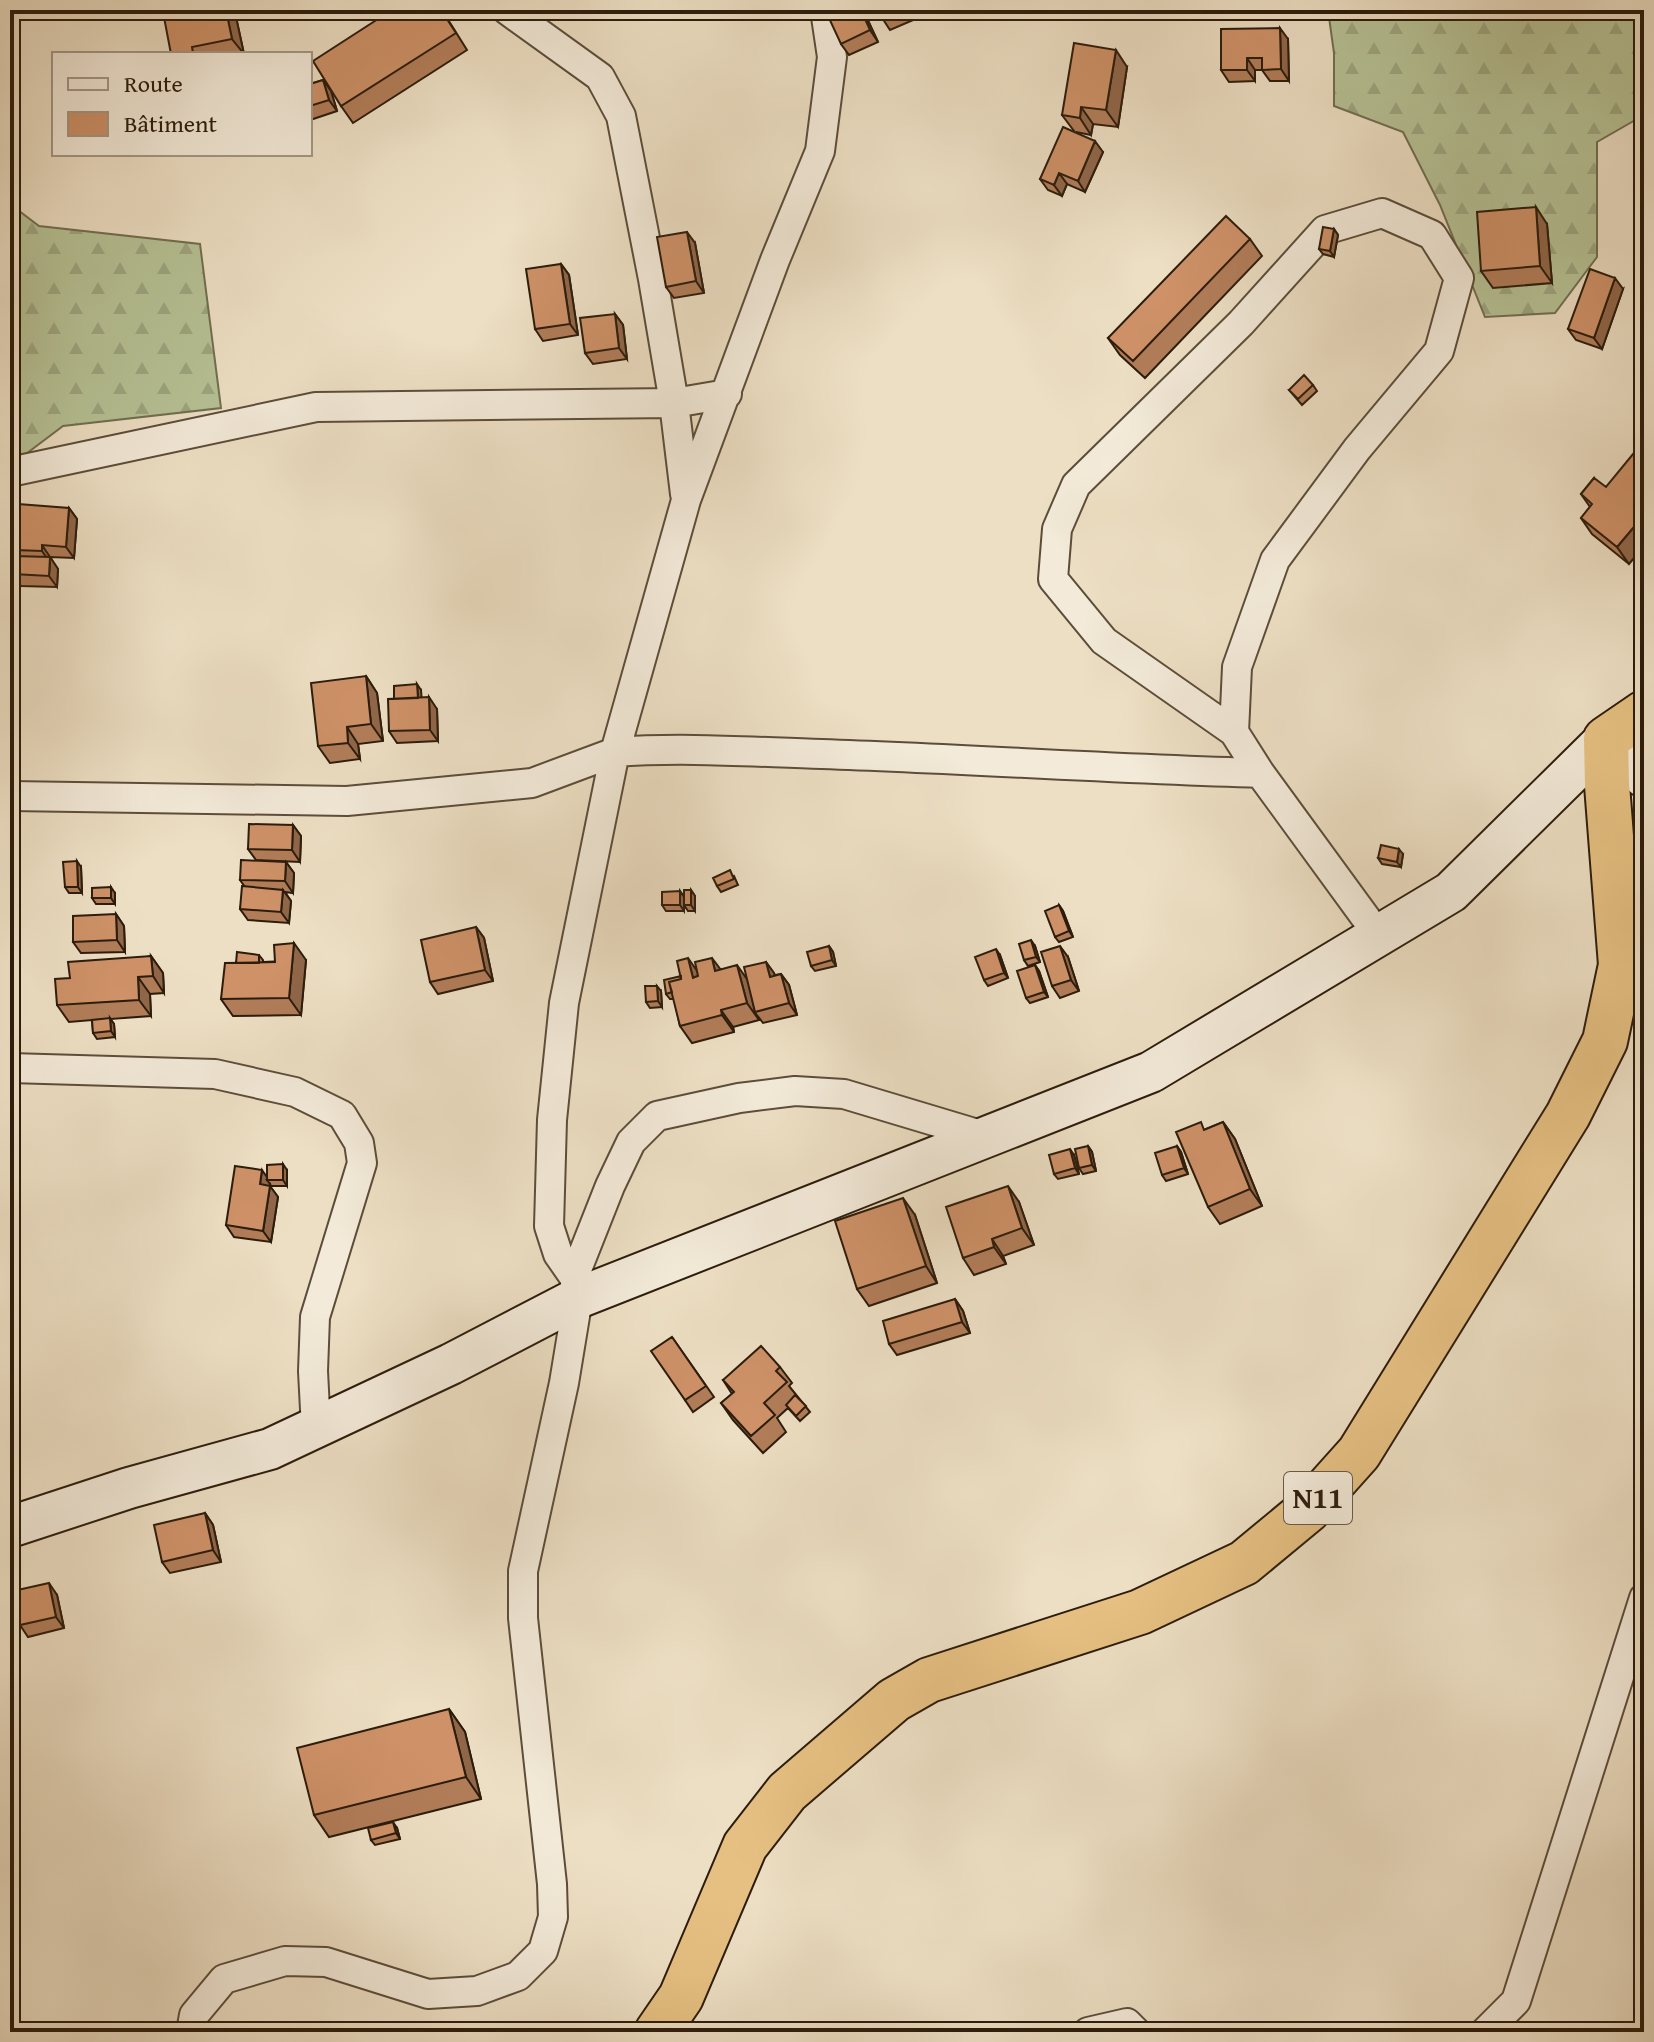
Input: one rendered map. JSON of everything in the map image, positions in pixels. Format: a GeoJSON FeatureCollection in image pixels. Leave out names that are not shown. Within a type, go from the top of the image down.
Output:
{"type":"FeatureCollection","features":[{"type":"Feature","properties":{"kind":"highway"},"geometry":{"type":"LineString","coordinates":[[1606,739],[1644,713]]}},
{"type":"Feature","properties":{"kind":"highway","name":"N11"},"geometry":{"type":"LineString","coordinates":[[657,2032],[681,1997],[745,1846],[787,1792],[894,1700],[929,1680],[1140,1612],[1244,1563],[1308,1510],[1359,1453],[1560,1128],[1605,1041],[1621,965],[1606,739]]}},
{"type":"Feature","properties":{"kind":"street"},"geometry":{"type":"LineString","coordinates":[[507,10],[600,77],[621,116],[674,403],[686,500]]}},
{"type":"Feature","properties":{"kind":"street"},"geometry":{"type":"LineString","coordinates":[[576,1287],[558,1254],[549,1226],[552,1120],[564,1003],[615,752],[686,500],[775,260],[820,151],[832,57],[825,10]]}},
{"type":"Feature","properties":{"kind":"street"},"geometry":{"type":"LineString","coordinates":[[1234,732],[1237,667],[1275,560],[1357,449],[1439,351],[1459,278],[1432,235],[1382,213],[1325,230],[1241,323],[1076,485],[1057,529],[1053,579],[1104,641],[1234,732],[1260,773],[1379,936]]}},
{"type":"Feature","properties":{"kind":"street"},"geometry":{"type":"LineString","coordinates":[[10,472],[316,407],[674,403],[727,394]]}},
{"type":"Feature","properties":{"kind":"street"},"geometry":{"type":"LineString","coordinates":[[10,1527],[129,1488],[270,1449],[451,1364],[576,1287],[1151,1072],[1451,892],[1606,739],[1644,777]]}},
{"type":"Feature","properties":{"kind":"street"},"geometry":{"type":"LineString","coordinates":[[10,796],[347,801],[532,783],[615,752],[657,749],[1003,760],[1162,771],[1260,773]]}},
{"type":"Feature","properties":{"kind":"street"},"geometry":{"type":"LineString","coordinates":[[10,1068],[215,1074],[295,1092],[342,1115],[359,1143],[362,1163],[315,1317],[313,1371],[316,1429]]}},
{"type":"Feature","properties":{"kind":"street"},"geometry":{"type":"LineString","coordinates":[[191,2032],[194,2015],[224,1979],[285,1961],[326,1962],[428,1994],[477,1991],[518,1976],[543,1951],[553,1917],[552,1884],[523,1618],[523,1571],[564,1383],[576,1287],[610,1186],[631,1142],[657,1116],[739,1098],[795,1091],[844,1094],[984,1136]]}},
{"type":"Feature","properties":{"kind":"street"},"geometry":{"type":"LineString","coordinates":[[1518,2032],[1516,2001],[1644,1598]]}},
{"type":"Feature","properties":{"kind":"street"},"geometry":{"type":"LineString","coordinates":[[1485,2032],[1516,2001]]}},
{"type":"Feature","properties":{"kind":"street"},"geometry":{"type":"LineString","coordinates":[[1088,2032],[1127,2023],[1136,2032]]}},
{"type":"Feature","properties":{"kind":"green space"},"geometry":{"type":"Polygon","coordinates":[[[1328,10],[1644,10],[1644,115],[1597,142],[1597,257],[1555,313],[1485,317],[1440,205],[1403,132],[1334,106],[1334,53],[1328,10]]]}},
{"type":"Feature","properties":{"kind":"green space"},"geometry":{"type":"Polygon","coordinates":[[[10,204],[39,226],[200,244],[221,408],[63,426],[10,466],[10,204]]]}},
{"type":"Feature","properties":{"kind":"building"},"geometry":{"type":"Polygon","coordinates":[[[226,10],[232,39],[192,47],[193,52],[171,52],[163,12],[226,10]]]}},
{"type":"Feature","properties":{"kind":"building"},"geometry":{"type":"Polygon","coordinates":[[[392,10],[441,10],[456,33],[341,106],[313,61],[392,10]]]}},
{"type":"Feature","properties":{"kind":"building"},"geometry":{"type":"Polygon","coordinates":[[[841,10],[861,10],[870,30],[841,44],[828,16],[841,10]]]}},
{"type":"Feature","properties":{"kind":"building"},"geometry":{"type":"Polygon","coordinates":[[[1280,28],[1281,69],[1262,70],[1262,58],[1247,58],[1247,70],[1221,70],[1221,29],[1280,28]]]}},
{"type":"Feature","properties":{"kind":"building"},"geometry":{"type":"Polygon","coordinates":[[[1074,43],[1116,50],[1106,110],[1081,107],[1080,118],[1062,115],[1074,43]]]}},
{"type":"Feature","properties":{"kind":"building"},"geometry":{"type":"Polygon","coordinates":[[[323,80],[329,100],[312,105],[312,83],[323,80]]]}},
{"type":"Feature","properties":{"kind":"building"},"geometry":{"type":"Polygon","coordinates":[[[1063,127],[1095,141],[1078,181],[1059,173],[1054,185],[1040,179],[1063,127]]]}},
{"type":"Feature","properties":{"kind":"building"},"geometry":{"type":"Polygon","coordinates":[[[1536,207],[1540,266],[1481,271],[1477,212],[1536,207]]]}},
{"type":"Feature","properties":{"kind":"building"},"geometry":{"type":"Polygon","coordinates":[[[1226,216],[1250,239],[1133,361],[1108,338],[1226,216]]]}},
{"type":"Feature","properties":{"kind":"building"},"geometry":{"type":"Polygon","coordinates":[[[1323,227],[1334,229],[1330,251],[1319,249],[1323,227]]]}},
{"type":"Feature","properties":{"kind":"building"},"geometry":{"type":"Polygon","coordinates":[[[687,232],[696,281],[666,287],[657,237],[687,232]]]}},
{"type":"Feature","properties":{"kind":"building"},"geometry":{"type":"Polygon","coordinates":[[[561,264],[570,324],[535,329],[526,269],[561,264]]]}},
{"type":"Feature","properties":{"kind":"building"},"geometry":{"type":"Polygon","coordinates":[[[1590,269],[1615,278],[1594,338],[1568,329],[1590,269]]]}},
{"type":"Feature","properties":{"kind":"building"},"geometry":{"type":"Polygon","coordinates":[[[615,314],[619,348],[585,353],[580,318],[615,314]]]}},
{"type":"Feature","properties":{"kind":"building"},"geometry":{"type":"Polygon","coordinates":[[[1304,375],[1313,385],[1298,399],[1289,390],[1304,375]]]}},
{"type":"Feature","properties":{"kind":"building"},"geometry":{"type":"Polygon","coordinates":[[[1638,448],[1644,453],[1644,515],[1617,547],[1581,518],[1592,504],[1581,494],[1594,478],[1606,487],[1638,448]]]}},
{"type":"Feature","properties":{"kind":"building"},"geometry":{"type":"Polygon","coordinates":[[[18,504],[69,508],[66,547],[42,545],[42,551],[15,550],[18,504]]]}},
{"type":"Feature","properties":{"kind":"building"},"geometry":{"type":"Polygon","coordinates":[[[13,556],[50,557],[49,576],[13,574],[13,556]]]}},
{"type":"Feature","properties":{"kind":"building"},"geometry":{"type":"Polygon","coordinates":[[[366,676],[371,724],[347,727],[348,743],[318,746],[311,683],[366,676]]]}},
{"type":"Feature","properties":{"kind":"building"},"geometry":{"type":"Polygon","coordinates":[[[417,684],[418,698],[394,699],[394,686],[417,684]]]}},
{"type":"Feature","properties":{"kind":"building"},"geometry":{"type":"Polygon","coordinates":[[[429,697],[430,730],[389,731],[388,699],[429,697]]]}},
{"type":"Feature","properties":{"kind":"building"},"geometry":{"type":"Polygon","coordinates":[[[249,824],[293,825],[292,850],[248,849],[249,824]]]}},
{"type":"Feature","properties":{"kind":"building"},"geometry":{"type":"Polygon","coordinates":[[[1381,845],[1399,849],[1397,862],[1378,858],[1381,845]]]}},
{"type":"Feature","properties":{"kind":"building"},"geometry":{"type":"Polygon","coordinates":[[[241,860],[286,862],[285,881],[240,880],[241,860]]]}},
{"type":"Feature","properties":{"kind":"building"},"geometry":{"type":"Polygon","coordinates":[[[77,861],[78,887],[65,887],[63,862],[77,861]]]}},
{"type":"Feature","properties":{"kind":"building"},"geometry":{"type":"Polygon","coordinates":[[[730,870],[734,879],[717,886],[713,878],[730,870]]]}},
{"type":"Feature","properties":{"kind":"building"},"geometry":{"type":"Polygon","coordinates":[[[242,886],[283,890],[281,912],[240,909],[242,886]]]}},
{"type":"Feature","properties":{"kind":"building"},"geometry":{"type":"Polygon","coordinates":[[[111,887],[111,898],[92,898],[92,888],[111,887]]]}},
{"type":"Feature","properties":{"kind":"building"},"geometry":{"type":"Polygon","coordinates":[[[684,890],[691,890],[691,905],[684,905],[684,890]]]}},
{"type":"Feature","properties":{"kind":"building"},"geometry":{"type":"Polygon","coordinates":[[[680,891],[680,905],[662,905],[662,892],[680,891]]]}},
{"type":"Feature","properties":{"kind":"building"},"geometry":{"type":"Polygon","coordinates":[[[1059,905],[1069,931],[1055,937],[1045,911],[1059,905]]]}},
{"type":"Feature","properties":{"kind":"building"},"geometry":{"type":"Polygon","coordinates":[[[116,914],[117,940],[73,942],[73,916],[116,914]]]}},
{"type":"Feature","properties":{"kind":"building"},"geometry":{"type":"Polygon","coordinates":[[[476,927],[485,970],[430,982],[421,940],[476,927]]]}},
{"type":"Feature","properties":{"kind":"building"},"geometry":{"type":"Polygon","coordinates":[[[1031,940],[1036,957],[1024,960],[1019,944],[1031,940]]]}},
{"type":"Feature","properties":{"kind":"building"},"geometry":{"type":"Polygon","coordinates":[[[294,943],[289,998],[221,999],[225,963],[275,962],[274,945],[294,943]]]}},
{"type":"Feature","properties":{"kind":"building"},"geometry":{"type":"Polygon","coordinates":[[[829,946],[832,960],[811,966],[807,952],[829,946]]]}},
{"type":"Feature","properties":{"kind":"building"},"geometry":{"type":"Polygon","coordinates":[[[1060,946],[1071,980],[1052,986],[1041,952],[1060,946]]]}},
{"type":"Feature","properties":{"kind":"building"},"geometry":{"type":"Polygon","coordinates":[[[996,949],[1004,973],[984,980],[975,957],[996,949]]]}},
{"type":"Feature","properties":{"kind":"building"},"geometry":{"type":"Polygon","coordinates":[[[237,952],[259,955],[259,963],[236,963],[237,952]]]}},
{"type":"Feature","properties":{"kind":"building"},"geometry":{"type":"Polygon","coordinates":[[[151,956],[153,976],[138,977],[139,1000],[57,1005],[55,979],[70,978],[68,962],[151,956]]]}},
{"type":"Feature","properties":{"kind":"building"},"geometry":{"type":"Polygon","coordinates":[[[688,958],[693,978],[698,976],[695,962],[712,958],[715,971],[737,965],[747,1003],[721,1010],[722,1015],[680,1026],[669,982],[681,979],[677,961],[688,958]]]}},
{"type":"Feature","properties":{"kind":"building"},"geometry":{"type":"Polygon","coordinates":[[[766,962],[770,977],[781,974],[789,1003],[755,1012],[744,967],[766,962]]]}},
{"type":"Feature","properties":{"kind":"building"},"geometry":{"type":"Polygon","coordinates":[[[1035,965],[1044,992],[1026,998],[1017,971],[1035,965]]]}},
{"type":"Feature","properties":{"kind":"building"},"geometry":{"type":"Polygon","coordinates":[[[681,976],[681,979],[669,982],[672,992],[666,994],[664,980],[681,976]]]}},
{"type":"Feature","properties":{"kind":"building"},"geometry":{"type":"Polygon","coordinates":[[[645,986],[657,986],[658,1001],[646,1002],[645,986]]]}},
{"type":"Feature","properties":{"kind":"building"},"geometry":{"type":"Polygon","coordinates":[[[110,1018],[111,1031],[93,1033],[92,1020],[110,1018]]]}},
{"type":"Feature","properties":{"kind":"building"},"geometry":{"type":"Polygon","coordinates":[[[1201,1122],[1204,1130],[1223,1122],[1250,1189],[1208,1207],[1176,1132],[1201,1122]]]}},
{"type":"Feature","properties":{"kind":"building"},"geometry":{"type":"Polygon","coordinates":[[[1088,1146],[1092,1165],[1079,1168],[1075,1149],[1088,1146]]]}},
{"type":"Feature","properties":{"kind":"building"},"geometry":{"type":"Polygon","coordinates":[[[1177,1146],[1184,1168],[1162,1175],[1155,1153],[1177,1146]]]}},
{"type":"Feature","properties":{"kind":"building"},"geometry":{"type":"Polygon","coordinates":[[[1070,1149],[1075,1168],[1054,1174],[1049,1155],[1070,1149]]]}},
{"type":"Feature","properties":{"kind":"building"},"geometry":{"type":"Polygon","coordinates":[[[283,1164],[283,1180],[267,1180],[267,1165],[283,1164]]]}},
{"type":"Feature","properties":{"kind":"building"},"geometry":{"type":"Polygon","coordinates":[[[235,1166],[262,1170],[260,1184],[270,1186],[263,1231],[226,1225],[235,1166]]]}},
{"type":"Feature","properties":{"kind":"building"},"geometry":{"type":"Polygon","coordinates":[[[1008,1186],[1022,1228],[992,1239],[994,1247],[963,1258],[946,1207],[1008,1186]]]}},
{"type":"Feature","properties":{"kind":"building"},"geometry":{"type":"Polygon","coordinates":[[[903,1198],[926,1266],[857,1289],[835,1221],[903,1198]]]}},
{"type":"Feature","properties":{"kind":"building"},"geometry":{"type":"Polygon","coordinates":[[[955,1299],[962,1322],[889,1344],[883,1321],[955,1299]]]}},
{"type":"Feature","properties":{"kind":"building"},"geometry":{"type":"Polygon","coordinates":[[[672,1337],[706,1386],[685,1400],[651,1351],[672,1337]]]}},
{"type":"Feature","properties":{"kind":"building"},"geometry":{"type":"Polygon","coordinates":[[[761,1346],[780,1367],[776,1371],[787,1382],[764,1403],[775,1415],[751,1436],[721,1403],[734,1392],[723,1380],[761,1346]]]}},
{"type":"Feature","properties":{"kind":"building"},"geometry":{"type":"Polygon","coordinates":[[[795,1395],[806,1406],[796,1416],[786,1405],[795,1395]]]}},
{"type":"Feature","properties":{"kind":"building"},"geometry":{"type":"Polygon","coordinates":[[[205,1513],[213,1550],[162,1562],[154,1525],[205,1513]]]}},
{"type":"Feature","properties":{"kind":"building"},"geometry":{"type":"Polygon","coordinates":[[[49,1583],[56,1617],[20,1625],[13,1591],[49,1583]]]}},
{"type":"Feature","properties":{"kind":"building"},"geometry":{"type":"Polygon","coordinates":[[[449,1709],[466,1777],[314,1815],[297,1748],[449,1709]]]}},
{"type":"Feature","properties":{"kind":"building"},"geometry":{"type":"Polygon","coordinates":[[[393,1822],[396,1833],[371,1840],[368,1828],[393,1822]]]}},
{"type":"Feature","properties":{"kind":"building"},"geometry":{"type":"Polygon","coordinates":[[[266,2024],[280,2032],[262,2032],[266,2024]]]}}]}
